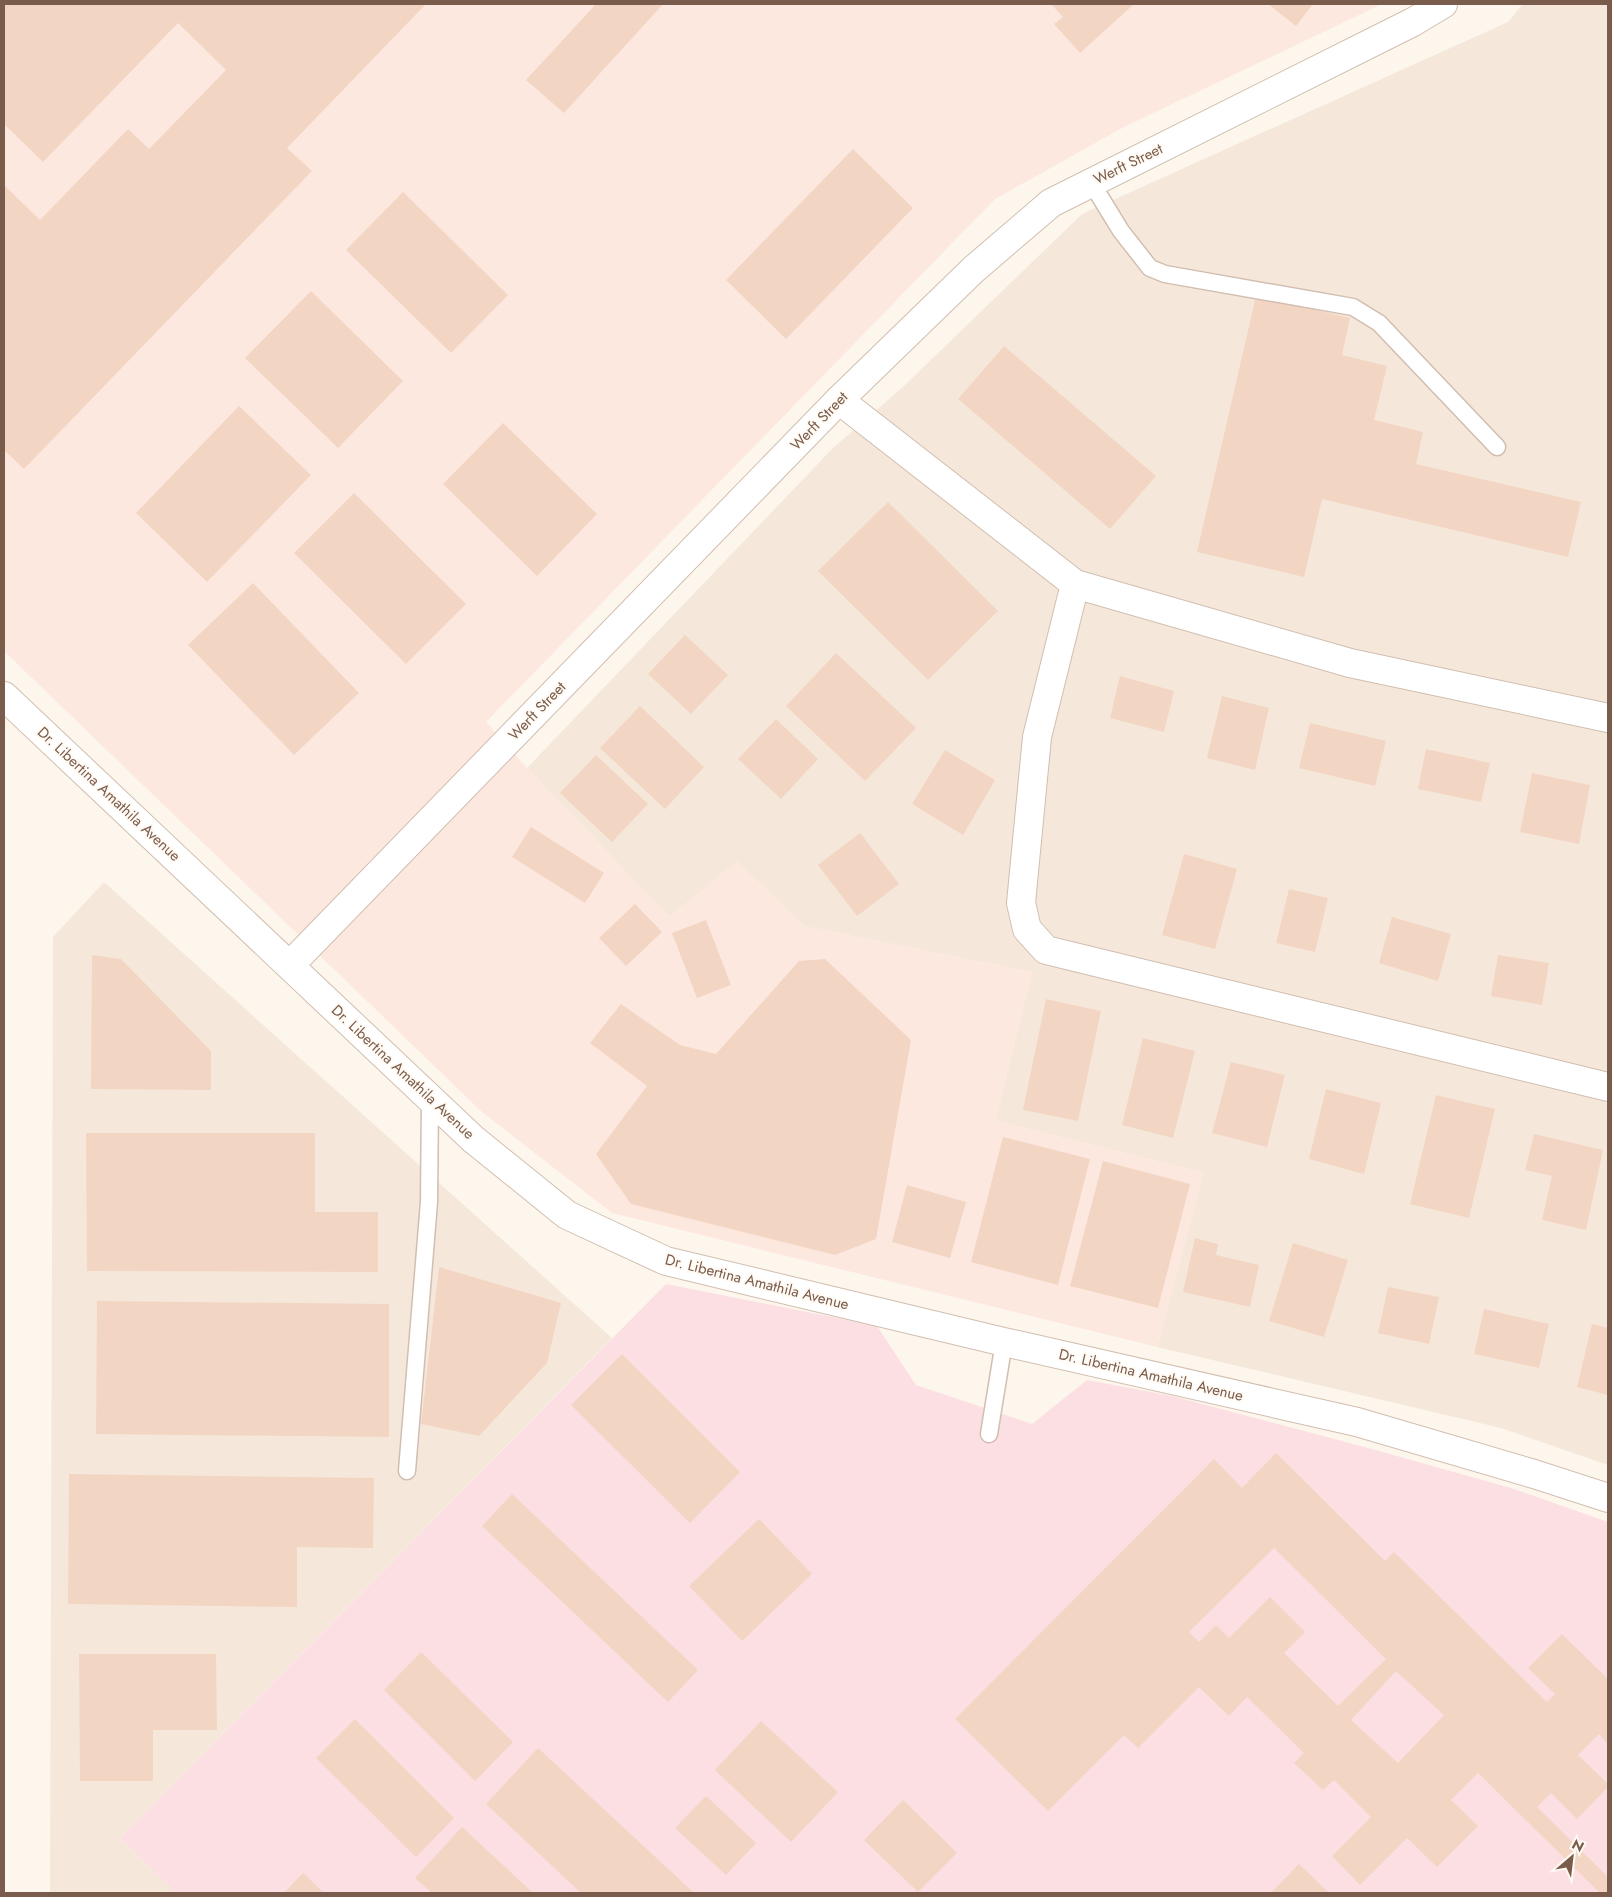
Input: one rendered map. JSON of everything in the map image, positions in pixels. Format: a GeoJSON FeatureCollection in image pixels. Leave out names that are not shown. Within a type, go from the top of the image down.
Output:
{"type":"FeatureCollection","features":[{"type":"Feature","properties":{"kind":"street","name":"Werft Street"},"geometry":{"type":"LineString","coordinates":[[290,965],[839,400],[974,269],[1051,203],[1413,22],[1443,4]]}},
{"type":"Feature","properties":{"kind":"street"},"geometry":{"type":"LineString","coordinates":[[839,400],[1075,584],[1350,662],[1608,718]]}},
{"type":"Feature","properties":{"kind":"street"},"geometry":{"type":"LineString","coordinates":[[1075,584],[1037,738],[1022,903],[1027,929],[1046,950],[1608,1087]]}},
{"type":"Feature","properties":{"kind":"street","name":"Dr. Libertina Amathila Avenue"},"geometry":{"type":"LineString","coordinates":[[4,696],[473,1139],[567,1214],[666,1261],[1004,1342],[1357,1422],[1534,1474],[1608,1498]]}},
{"type":"Feature","properties":{"kind":"lane"},"geometry":{"type":"LineString","coordinates":[[1091,182],[1121,231],[1150,268],[1165,274],[1353,307],[1379,323],[1497,447]]}},
{"type":"Feature","properties":{"kind":"lane"},"geometry":{"type":"LineString","coordinates":[[407,1471],[429,1202],[430,1098]]}},
{"type":"Feature","properties":{"kind":"lane"},"geometry":{"type":"LineString","coordinates":[[989,1434],[1004,1342]]}},
{"type":"Feature","properties":{"kind":"shaded area"},"geometry":{"type":"Polygon","coordinates":[[[4,4],[1382,4],[1124,127],[995,199],[486,722],[527,768],[669,917],[737,861],[803,926],[1032,972],[995,1121],[1203,1173],[1157,1347],[612,1213],[482,1112],[4,651],[4,4]]]}},
{"type":"Feature","properties":{"kind":"shaded area"},"geometry":{"type":"Polygon","coordinates":[[[1523,4],[1608,4],[1608,1465],[1501,1428],[1157,1347],[1203,1173],[995,1121],[1032,972],[803,926],[737,862],[669,917],[527,768],[833,448],[905,385],[1082,214],[1508,22],[1523,4]]]}},
{"type":"Feature","properties":{"kind":"shaded area"},"geometry":{"type":"Polygon","coordinates":[[[104,882],[612,1338],[120,1838],[176,1893],[50,1893],[53,937],[104,882]]]}},
{"type":"Feature","properties":{"kind":"shaded area"},"geometry":{"type":"Polygon","coordinates":[[[666,1284],[877,1326],[916,1385],[1032,1424],[1087,1380],[1172,1396],[1361,1446],[1511,1488],[1608,1522],[1608,1893],[176,1893],[120,1838],[666,1284]]]}},
{"type":"Feature","properties":{"kind":"building"},"geometry":{"type":"Polygon","coordinates":[[[4,4],[426,4],[287,148],[312,171],[24,469],[4,450],[4,185],[40,220],[128,129],[149,149],[226,70],[178,23],[43,162],[4,124],[4,4]]]}},
{"type":"Feature","properties":{"kind":"building"},"geometry":{"type":"Polygon","coordinates":[[[596,4],[663,4],[564,113],[526,80],[596,4]]]}},
{"type":"Feature","properties":{"kind":"building"},"geometry":{"type":"Polygon","coordinates":[[[1051,4],[1134,4],[1080,53],[1054,24],[1063,17],[1051,4]]]}},
{"type":"Feature","properties":{"kind":"building"},"geometry":{"type":"Polygon","coordinates":[[[1268,4],[1313,4],[1296,26],[1268,4]]]}},
{"type":"Feature","properties":{"kind":"building"},"geometry":{"type":"Polygon","coordinates":[[[853,149],[913,208],[786,339],[726,280],[853,149]]]}},
{"type":"Feature","properties":{"kind":"building"},"geometry":{"type":"Polygon","coordinates":[[[403,192],[508,295],[451,353],[346,250],[403,192]]]}},
{"type":"Feature","properties":{"kind":"building"},"geometry":{"type":"Polygon","coordinates":[[[311,291],[403,381],[338,448],[245,358],[311,291]]]}},
{"type":"Feature","properties":{"kind":"building"},"geometry":{"type":"Polygon","coordinates":[[[1256,296],[1350,318],[1342,355],[1387,366],[1374,420],[1423,432],[1416,464],[1581,502],[1568,557],[1322,499],[1304,577],[1197,552],[1256,296]]]}},
{"type":"Feature","properties":{"kind":"building"},"geometry":{"type":"Polygon","coordinates":[[[1004,346],[1156,476],[1110,529],[958,399],[1004,346]]]}},
{"type":"Feature","properties":{"kind":"building"},"geometry":{"type":"Polygon","coordinates":[[[239,406],[311,475],[207,582],[136,513],[239,406]]]}},
{"type":"Feature","properties":{"kind":"building"},"geometry":{"type":"Polygon","coordinates":[[[503,423],[597,514],[537,576],[443,484],[503,423]]]}},
{"type":"Feature","properties":{"kind":"building"},"geometry":{"type":"Polygon","coordinates":[[[354,493],[466,604],[406,664],[294,553],[354,493]]]}},
{"type":"Feature","properties":{"kind":"building"},"geometry":{"type":"Polygon","coordinates":[[[888,502],[998,611],[928,680],[818,571],[888,502]]]}},
{"type":"Feature","properties":{"kind":"building"},"geometry":{"type":"Polygon","coordinates":[[[253,583],[359,693],[294,755],[188,645],[253,583]]]}},
{"type":"Feature","properties":{"kind":"building"},"geometry":{"type":"Polygon","coordinates":[[[685,635],[728,675],[691,714],[648,674],[685,635]]]}},
{"type":"Feature","properties":{"kind":"building"},"geometry":{"type":"Polygon","coordinates":[[[836,653],[916,728],[865,781],[786,706],[836,653]]]}},
{"type":"Feature","properties":{"kind":"building"},"geometry":{"type":"Polygon","coordinates":[[[1120,676],[1174,691],[1164,732],[1110,718],[1120,676]]]}},
{"type":"Feature","properties":{"kind":"building"},"geometry":{"type":"Polygon","coordinates":[[[1222,696],[1269,708],[1255,770],[1207,758],[1222,696]]]}},
{"type":"Feature","properties":{"kind":"building"},"geometry":{"type":"Polygon","coordinates":[[[640,706],[704,767],[665,809],[600,748],[640,706]]]}},
{"type":"Feature","properties":{"kind":"building"},"geometry":{"type":"Polygon","coordinates":[[[776,719],[818,759],[781,799],[738,759],[776,719]]]}},
{"type":"Feature","properties":{"kind":"building"},"geometry":{"type":"Polygon","coordinates":[[[1310,723],[1386,741],[1375,786],[1299,768],[1310,723]]]}},
{"type":"Feature","properties":{"kind":"building"},"geometry":{"type":"Polygon","coordinates":[[[1426,749],[1490,763],[1481,802],[1418,789],[1426,749]]]}},
{"type":"Feature","properties":{"kind":"building"},"geometry":{"type":"Polygon","coordinates":[[[945,750],[995,780],[963,835],[912,804],[945,750]]]}},
{"type":"Feature","properties":{"kind":"building"},"geometry":{"type":"Polygon","coordinates":[[[596,755],[648,804],[612,842],[560,793],[596,755]]]}},
{"type":"Feature","properties":{"kind":"building"},"geometry":{"type":"Polygon","coordinates":[[[1532,773],[1590,785],[1579,844],[1520,832],[1532,773]]]}},
{"type":"Feature","properties":{"kind":"building"},"geometry":{"type":"Polygon","coordinates":[[[531,827],[604,873],[585,903],[512,857],[531,827]]]}},
{"type":"Feature","properties":{"kind":"building"},"geometry":{"type":"Polygon","coordinates":[[[860,833],[899,884],[857,916],[818,865],[860,833]]]}},
{"type":"Feature","properties":{"kind":"building"},"geometry":{"type":"Polygon","coordinates":[[[1184,854],[1237,869],[1215,949],[1162,935],[1184,854]]]}},
{"type":"Feature","properties":{"kind":"building"},"geometry":{"type":"Polygon","coordinates":[[[1289,889],[1328,898],[1315,952],[1276,943],[1289,889]]]}},
{"type":"Feature","properties":{"kind":"building"},"geometry":{"type":"Polygon","coordinates":[[[635,904],[662,932],[626,966],[599,938],[635,904]]]}},
{"type":"Feature","properties":{"kind":"building"},"geometry":{"type":"Polygon","coordinates":[[[1392,917],[1451,934],[1438,981],[1379,963],[1392,917]]]}},
{"type":"Feature","properties":{"kind":"building"},"geometry":{"type":"Polygon","coordinates":[[[706,920],[731,985],[697,998],[672,933],[706,920]]]}},
{"type":"Feature","properties":{"kind":"building"},"geometry":{"type":"Polygon","coordinates":[[[92,955],[121,959],[211,1051],[211,1090],[91,1089],[92,955]]]}},
{"type":"Feature","properties":{"kind":"building"},"geometry":{"type":"Polygon","coordinates":[[[1498,955],[1549,963],[1542,1005],[1491,996],[1498,955]]]}},
{"type":"Feature","properties":{"kind":"building"},"geometry":{"type":"Polygon","coordinates":[[[825,959],[911,1040],[876,1239],[835,1255],[631,1204],[596,1154],[647,1086],[590,1043],[621,1004],[680,1045],[716,1054],[799,961],[825,959]]]}},
{"type":"Feature","properties":{"kind":"building"},"geometry":{"type":"Polygon","coordinates":[[[1046,999],[1101,1011],[1078,1121],[1023,1110],[1046,999]]]}},
{"type":"Feature","properties":{"kind":"building"},"geometry":{"type":"Polygon","coordinates":[[[1143,1038],[1195,1051],[1173,1138],[1122,1125],[1143,1038]]]}},
{"type":"Feature","properties":{"kind":"building"},"geometry":{"type":"Polygon","coordinates":[[[1231,1062],[1285,1075],[1267,1147],[1212,1133],[1231,1062]]]}},
{"type":"Feature","properties":{"kind":"building"},"geometry":{"type":"Polygon","coordinates":[[[1326,1089],[1381,1103],[1364,1174],[1309,1159],[1326,1089]]]}},
{"type":"Feature","properties":{"kind":"building"},"geometry":{"type":"Polygon","coordinates":[[[1436,1095],[1495,1109],[1469,1218],[1410,1204],[1436,1095]]]}},
{"type":"Feature","properties":{"kind":"building"},"geometry":{"type":"Polygon","coordinates":[[[86,1133],[315,1133],[315,1212],[378,1212],[378,1272],[87,1271],[86,1133]]]}},
{"type":"Feature","properties":{"kind":"building"},"geometry":{"type":"Polygon","coordinates":[[[1534,1134],[1603,1150],[1586,1230],[1542,1220],[1552,1176],[1525,1170],[1534,1134]]]}},
{"type":"Feature","properties":{"kind":"building"},"geometry":{"type":"Polygon","coordinates":[[[1003,1137],[1090,1159],[1058,1285],[971,1262],[1003,1137]]]}},
{"type":"Feature","properties":{"kind":"building"},"geometry":{"type":"Polygon","coordinates":[[[1103,1161],[1190,1184],[1158,1308],[1070,1286],[1103,1161]]]}},
{"type":"Feature","properties":{"kind":"building"},"geometry":{"type":"Polygon","coordinates":[[[907,1185],[966,1202],[950,1258],[892,1242],[907,1185]]]}},
{"type":"Feature","properties":{"kind":"building"},"geometry":{"type":"Polygon","coordinates":[[[1195,1238],[1218,1244],[1216,1255],[1259,1265],[1250,1307],[1183,1292],[1195,1238]]]}},
{"type":"Feature","properties":{"kind":"building"},"geometry":{"type":"Polygon","coordinates":[[[1293,1243],[1348,1260],[1324,1337],[1269,1321],[1293,1243]]]}},
{"type":"Feature","properties":{"kind":"building"},"geometry":{"type":"Polygon","coordinates":[[[439,1267],[561,1303],[547,1363],[479,1436],[421,1424],[439,1267]]]}},
{"type":"Feature","properties":{"kind":"building"},"geometry":{"type":"Polygon","coordinates":[[[1388,1287],[1439,1297],[1429,1344],[1378,1333],[1388,1287]]]}},
{"type":"Feature","properties":{"kind":"building"},"geometry":{"type":"Polygon","coordinates":[[[97,1301],[389,1304],[389,1437],[96,1434],[97,1301]]]}},
{"type":"Feature","properties":{"kind":"building"},"geometry":{"type":"Polygon","coordinates":[[[1484,1309],[1549,1324],[1539,1368],[1474,1354],[1484,1309]]]}},
{"type":"Feature","properties":{"kind":"building"},"geometry":{"type":"Polygon","coordinates":[[[1592,1324],[1608,1328],[1608,1395],[1577,1387],[1592,1324]]]}},
{"type":"Feature","properties":{"kind":"building"},"geometry":{"type":"Polygon","coordinates":[[[622,1354],[740,1472],[690,1523],[571,1405],[622,1354]]]}},
{"type":"Feature","properties":{"kind":"building"},"geometry":{"type":"Polygon","coordinates":[[[1276,1453],[1385,1561],[1394,1552],[1547,1702],[1555,1694],[1528,1668],[1562,1634],[1608,1679],[1608,1744],[1599,1734],[1578,1755],[1608,1784],[1608,1787],[1577,1819],[1551,1793],[1537,1807],[1608,1877],[1608,1893],[1600,1893],[1478,1773],[1451,1800],[1478,1826],[1437,1867],[1407,1838],[1360,1885],[1332,1856],[1371,1817],[1334,1780],[1323,1790],[1294,1763],[1304,1753],[1247,1697],[1229,1716],[1199,1687],[1138,1748],[1124,1735],[1048,1811],[955,1719],[1214,1459],[1242,1488],[1276,1453]],[[1274,1548],[1189,1632],[1199,1642],[1216,1625],[1229,1638],[1270,1597],[1305,1632],[1284,1653],[1338,1706],[1386,1659],[1274,1548]],[[1396,1671],[1351,1720],[1398,1763],[1444,1715],[1396,1671]]]}},
{"type":"Feature","properties":{"kind":"building"},"geometry":{"type":"Polygon","coordinates":[[[69,1474],[374,1478],[373,1548],[297,1547],[297,1607],[68,1604],[69,1474]]]}},
{"type":"Feature","properties":{"kind":"building"},"geometry":{"type":"Polygon","coordinates":[[[512,1494],[698,1670],[668,1702],[482,1526],[512,1494]]]}},
{"type":"Feature","properties":{"kind":"building"},"geometry":{"type":"Polygon","coordinates":[[[759,1519],[812,1574],[742,1641],[689,1586],[759,1519]]]}},
{"type":"Feature","properties":{"kind":"building"},"geometry":{"type":"Polygon","coordinates":[[[421,1652],[513,1742],[475,1781],[384,1690],[421,1652]]]}},
{"type":"Feature","properties":{"kind":"building"},"geometry":{"type":"Polygon","coordinates":[[[79,1654],[216,1654],[217,1730],[153,1730],[153,1781],[80,1781],[79,1654]]]}},
{"type":"Feature","properties":{"kind":"building"},"geometry":{"type":"Polygon","coordinates":[[[355,1719],[454,1818],[416,1857],[316,1758],[355,1719]]]}},
{"type":"Feature","properties":{"kind":"building"},"geometry":{"type":"Polygon","coordinates":[[[761,1721],[838,1792],[791,1842],[715,1770],[761,1721]]]}},
{"type":"Feature","properties":{"kind":"building"},"geometry":{"type":"Polygon","coordinates":[[[538,1748],[694,1893],[581,1893],[486,1804],[538,1748]]]}},
{"type":"Feature","properties":{"kind":"building"},"geometry":{"type":"Polygon","coordinates":[[[706,1796],[756,1843],[726,1875],[675,1828],[706,1796]]]}},
{"type":"Feature","properties":{"kind":"building"},"geometry":{"type":"Polygon","coordinates":[[[903,1800],[957,1853],[918,1892],[864,1840],[903,1800]]]}},
{"type":"Feature","properties":{"kind":"building"},"geometry":{"type":"Polygon","coordinates":[[[462,1827],[533,1893],[432,1893],[415,1878],[462,1827]]]}},
{"type":"Feature","properties":{"kind":"building"},"geometry":{"type":"Polygon","coordinates":[[[1299,1864],[1329,1893],[1271,1893],[1299,1864]]]}},
{"type":"Feature","properties":{"kind":"building"},"geometry":{"type":"Polygon","coordinates":[[[303,1873],[324,1893],[284,1893],[303,1873]]]}}]}
